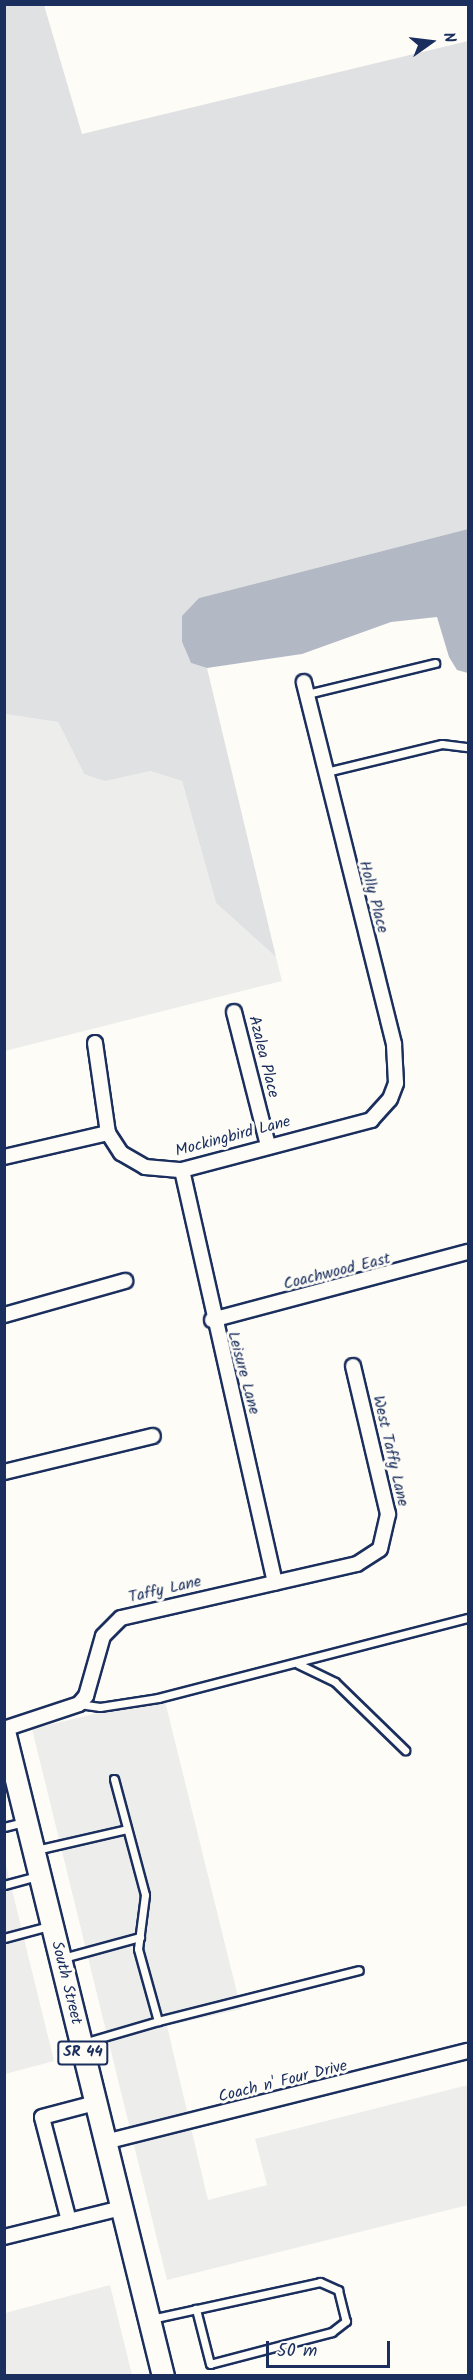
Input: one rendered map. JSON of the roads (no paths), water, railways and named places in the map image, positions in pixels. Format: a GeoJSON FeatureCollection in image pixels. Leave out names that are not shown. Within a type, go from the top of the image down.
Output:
{"type":"FeatureCollection","features":[{"type":"Feature","properties":{"kind":"main road","name":"South Street"},"geometry":{"type":"LineString","coordinates":[[4,1730],[163,2376]]}},
{"type":"Feature","properties":{"kind":"street","name":"Holly Place"},"geometry":{"type":"LineString","coordinates":[[305,688],[397,1064],[390,1099],[377,1117]]}},
{"type":"Feature","properties":{"kind":"street","name":"Azalea Place"},"geometry":{"type":"LineString","coordinates":[[234,1012],[268,1145]]}},
{"type":"Feature","properties":{"kind":"street"},"geometry":{"type":"LineString","coordinates":[[4,1157],[108,1133],[95,1043]]}},
{"type":"Feature","properties":{"kind":"street","name":"Mockingbird Lane"},"geometry":{"type":"LineString","coordinates":[[108,1133],[132,1161],[182,1170],[377,1117]]}},
{"type":"Feature","properties":{"kind":"street","name":"Leisure Lane"},"geometry":{"type":"LineString","coordinates":[[182,1170],[212,1320],[275,1583]]}},
{"type":"Feature","properties":{"kind":"street","name":"Coachwood East"},"geometry":{"type":"LineString","coordinates":[[212,1320],[468,1252]]}},
{"type":"Feature","properties":{"kind":"street"},"geometry":{"type":"LineString","coordinates":[[4,1315],[125,1281]]}},
{"type":"Feature","properties":{"kind":"street","name":"West Taffy Lane"},"geometry":{"type":"LineString","coordinates":[[353,1366],[388,1514],[384,1544]]}},
{"type":"Feature","properties":{"kind":"street"},"geometry":{"type":"LineString","coordinates":[[4,1472],[153,1436]]}},
{"type":"Feature","properties":{"kind":"street","name":"Taffy Lane"},"geometry":{"type":"LineString","coordinates":[[78,1704],[86,1696],[104,1636],[121,1617],[357,1564],[384,1544]]}},
{"type":"Feature","properties":{"kind":"street"},"geometry":{"type":"LineString","coordinates":[[4,1730],[78,1704]]}},
{"type":"Feature","properties":{"kind":"street","name":"Coach n' Four Drive"},"geometry":{"type":"LineString","coordinates":[[105,2142],[468,2051]]}},
{"type":"Feature","properties":{"kind":"street"},"geometry":{"type":"LineString","coordinates":[[69,2221],[42,2117],[95,2103]]}},
{"type":"Feature","properties":{"kind":"street"},"geometry":{"type":"LineString","coordinates":[[4,2237],[121,2208]]}},
{"type":"Feature","properties":{"kind":"lane"},"geometry":{"type":"LineString","coordinates":[[305,688],[435,663]]}},
{"type":"Feature","properties":{"kind":"lane"},"geometry":{"type":"LineString","coordinates":[[326,772],[442,744],[468,747]]}},
{"type":"Feature","properties":{"kind":"lane"},"geometry":{"type":"LineString","coordinates":[[78,1704],[100,1707],[158,1698],[298,1664],[468,1618]]}},
{"type":"Feature","properties":{"kind":"lane"},"geometry":{"type":"LineString","coordinates":[[298,1664],[335,1682],[405,1750]]}},
{"type":"Feature","properties":{"kind":"lane"},"geometry":{"type":"LineString","coordinates":[[114,1779],[145,1895],[140,1937],[158,2021]]}},
{"type":"Feature","properties":{"kind":"lane"},"geometry":{"type":"LineString","coordinates":[[4,1827],[26,1821]]}},
{"type":"Feature","properties":{"kind":"lane"},"geometry":{"type":"LineString","coordinates":[[34,1851],[127,1828]]}},
{"type":"Feature","properties":{"kind":"lane"},"geometry":{"type":"LineString","coordinates":[[4,1885],[40,1875]]}},
{"type":"Feature","properties":{"kind":"lane"},"geometry":{"type":"LineString","coordinates":[[4,1938],[52,1925]]}},
{"type":"Feature","properties":{"kind":"lane"},"geometry":{"type":"LineString","coordinates":[[60,1958],[140,1937]]}},
{"type":"Feature","properties":{"kind":"lane"},"geometry":{"type":"LineString","coordinates":[[81,2044],[158,2021],[359,1970]]}},
{"type":"Feature","properties":{"kind":"lane"},"geometry":{"type":"LineString","coordinates":[[149,2319],[320,2282],[338,2290],[346,2321],[332,2332],[210,2364],[196,2309]]}}]}
